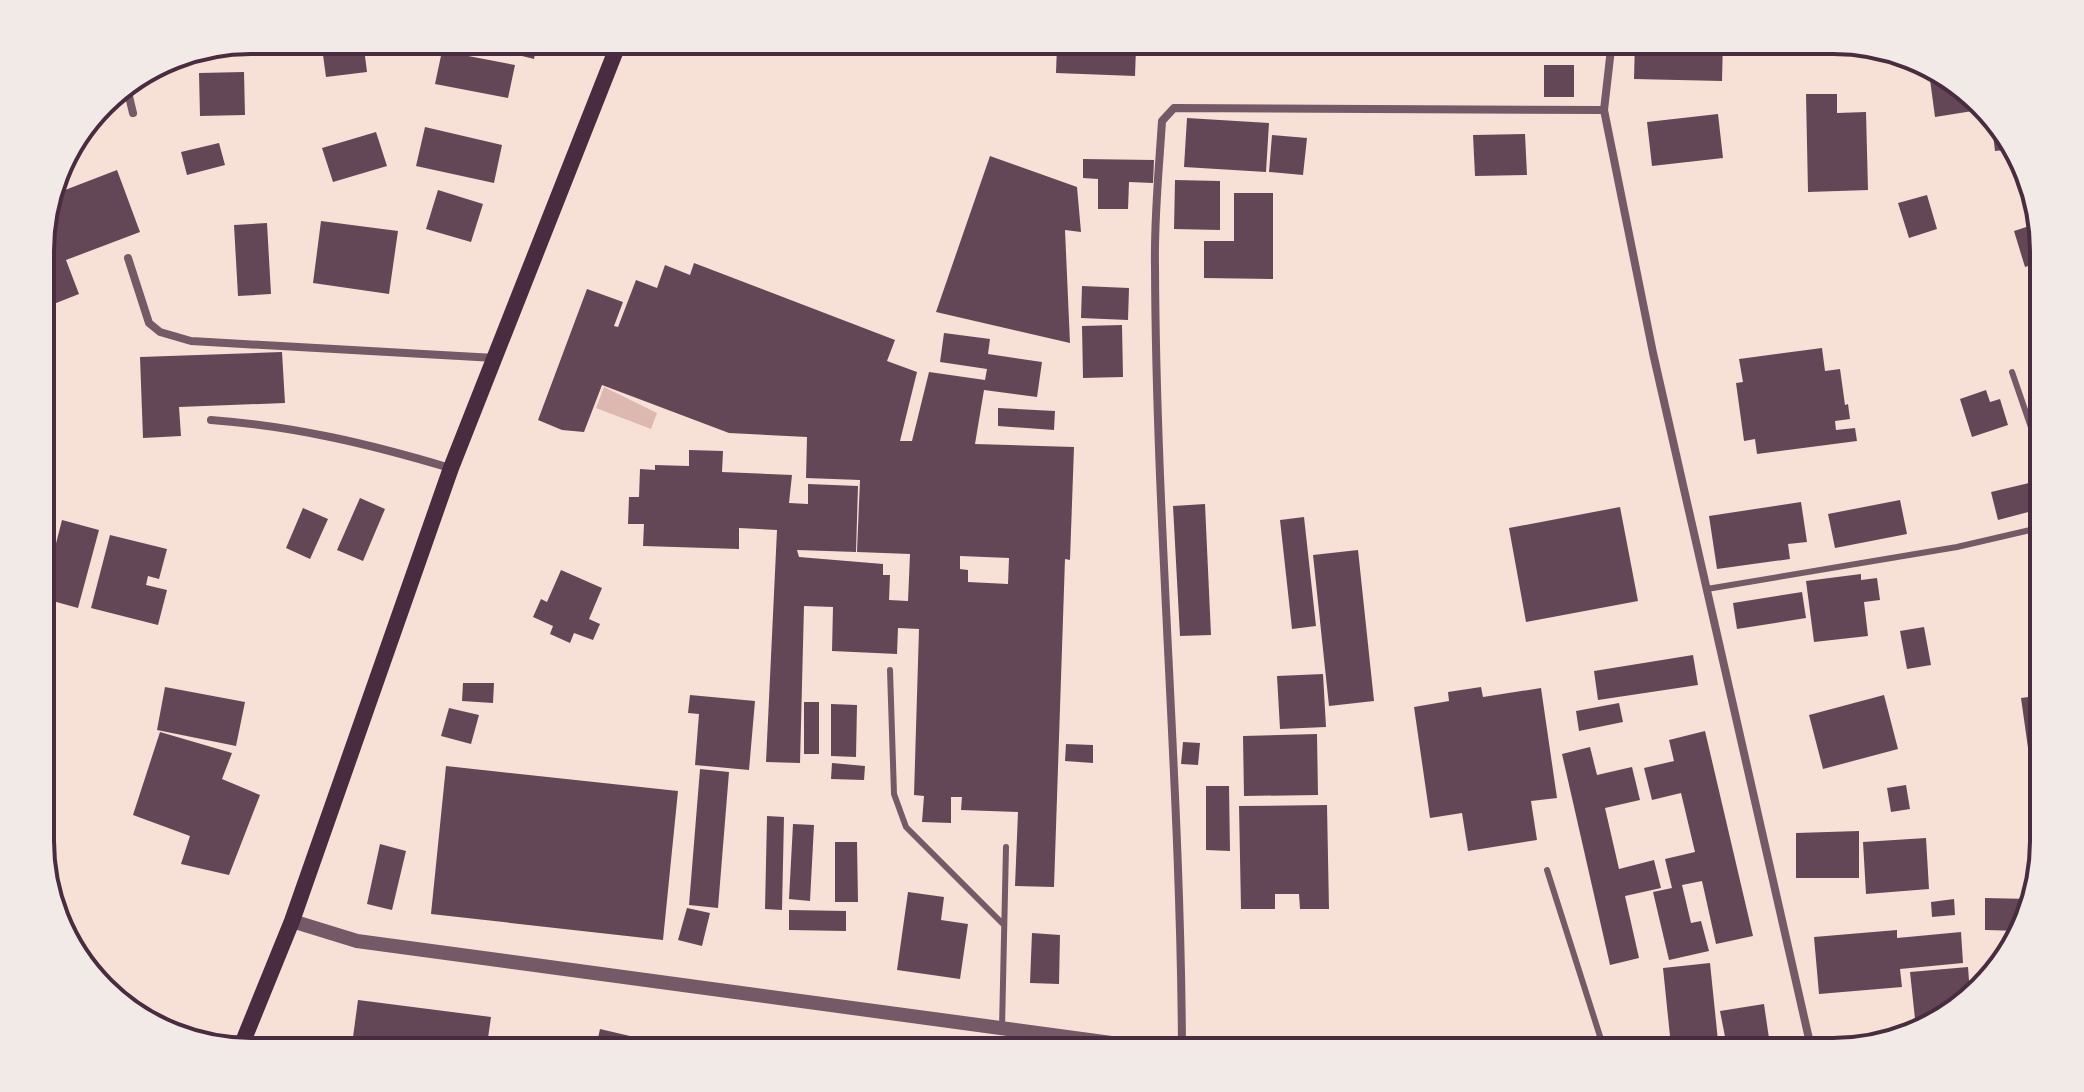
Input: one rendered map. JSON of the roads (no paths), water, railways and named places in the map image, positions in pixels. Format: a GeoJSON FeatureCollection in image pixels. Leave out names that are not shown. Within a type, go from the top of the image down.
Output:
{"type":"FeatureCollection","features":[{"type":"Feature","properties":{"kind":"main road"},"geometry":{"type":"LineString","coordinates":[[244,1038],[292,921],[451,468],[615,54]]}},
{"type":"Feature","properties":{"kind":"street"},"geometry":{"type":"LineString","coordinates":[[1610,54],[1604,110],[1653,353],[1809,1038]]}},
{"type":"Feature","properties":{"kind":"street"},"geometry":{"type":"LineString","coordinates":[[129,97],[133,113]]}},
{"type":"Feature","properties":{"kind":"street"},"geometry":{"type":"LineString","coordinates":[[1180,1038],[1182,937],[1163,591],[1155,263],[1162,121],[1174,108],[1604,110]]}},
{"type":"Feature","properties":{"kind":"street"},"geometry":{"type":"LineString","coordinates":[[128,258],[149,323],[160,332],[191,341],[496,359]]}},
{"type":"Feature","properties":{"kind":"street"},"geometry":{"type":"LineString","coordinates":[[211,420],[272,424],[357,440],[451,468]]}},
{"type":"Feature","properties":{"kind":"street"},"geometry":{"type":"LineString","coordinates":[[292,921],[357,941],[1076,1038]]}},
{"type":"Feature","properties":{"kind":"lane"},"geometry":{"type":"LineString","coordinates":[[2012,372],[2030,424]]}},
{"type":"Feature","properties":{"kind":"lane"},"geometry":{"type":"LineString","coordinates":[[1707,589],[1957,547],[2030,530]]}},
{"type":"Feature","properties":{"kind":"lane"},"geometry":{"type":"LineString","coordinates":[[890,670],[894,794],[906,827],[1004,925]]}},
{"type":"Feature","properties":{"kind":"lane"},"geometry":{"type":"LineString","coordinates":[[1002,1028],[1006,847]]}},
{"type":"Feature","properties":{"kind":"lane"},"geometry":{"type":"LineString","coordinates":[[1547,870],[1601,1038]]}}]}
